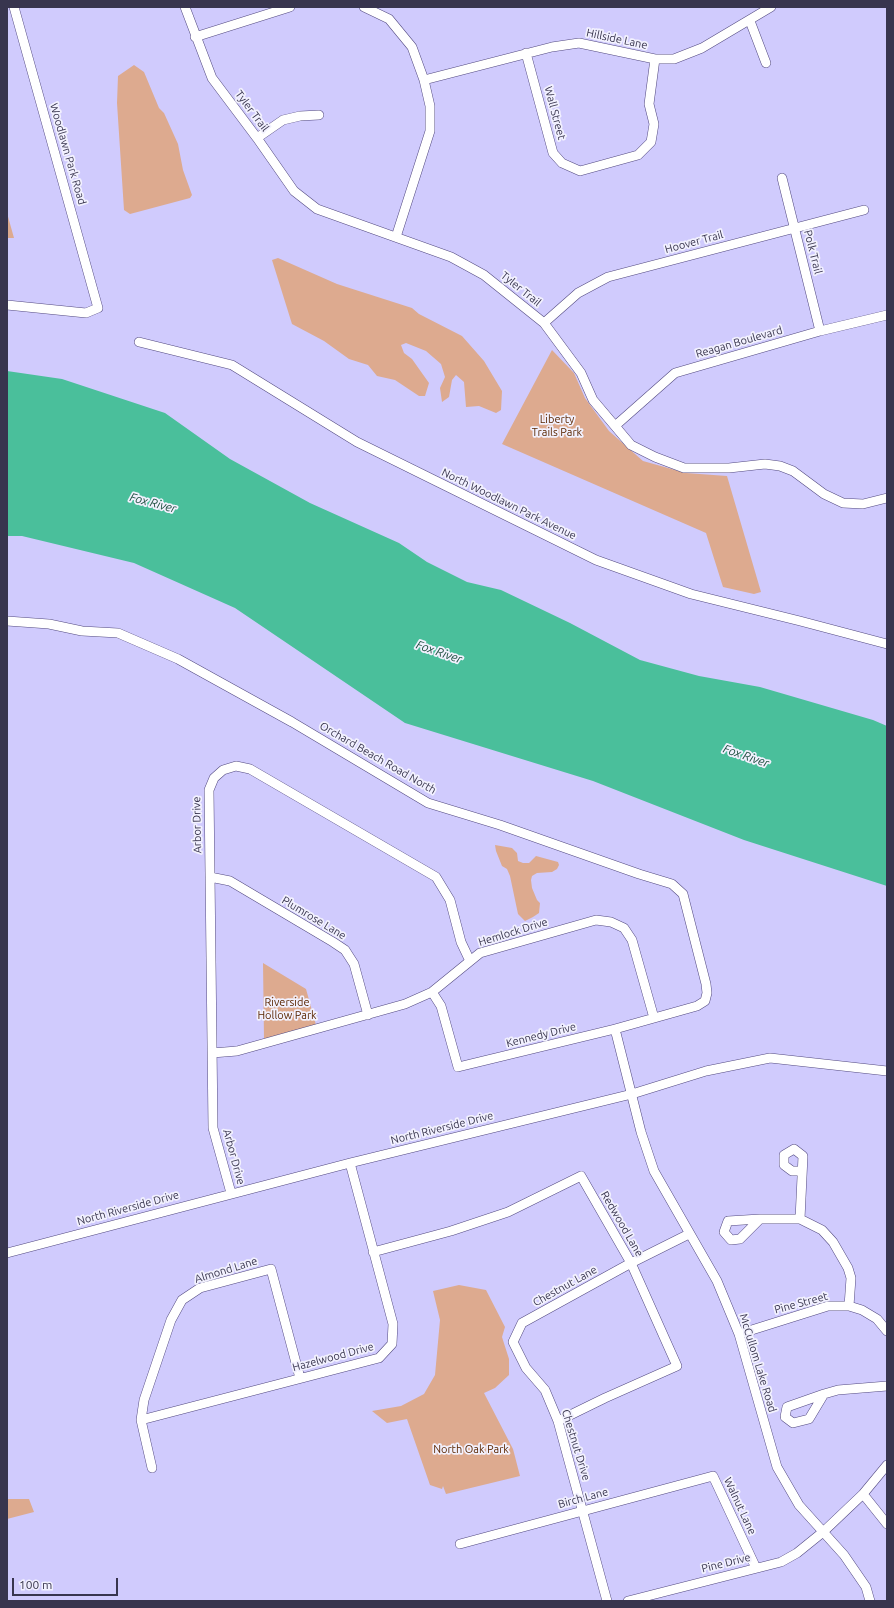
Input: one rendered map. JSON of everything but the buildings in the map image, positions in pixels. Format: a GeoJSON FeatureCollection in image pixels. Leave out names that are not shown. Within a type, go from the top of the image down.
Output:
{"type":"FeatureCollection","features":[{"type":"Feature","properties":{"kind":"street","name":"Woodlawn Park Road"},"geometry":{"type":"LineString","coordinates":[[7,305],[86,313],[98,308],[14,7]]}},
{"type":"Feature","properties":{"kind":"street","name":"Tyler Trail"},"geometry":{"type":"LineString","coordinates":[[185,7],[195,37],[212,78],[294,191],[317,209],[451,258],[484,275],[544,323],[581,373],[593,400],[631,445],[655,457],[684,468],[729,468],[757,464],[774,464],[793,470],[824,494],[843,503],[863,504],[887,498]]}},
{"type":"Feature","properties":{"kind":"street"},"geometry":{"type":"LineString","coordinates":[[195,37],[290,7]]}},
{"type":"Feature","properties":{"kind":"street"},"geometry":{"type":"LineString","coordinates":[[364,7],[389,20],[412,47],[424,80],[430,106],[430,131],[396,237]]}},
{"type":"Feature","properties":{"kind":"street","name":"Hillside Lane"},"geometry":{"type":"LineString","coordinates":[[424,80],[526,53],[579,43],[655,59],[674,59],[702,48],[750,21],[771,7]]}},
{"type":"Feature","properties":{"kind":"street"},"geometry":{"type":"LineString","coordinates":[[750,21],[766,63]]}},
{"type":"Feature","properties":{"kind":"street","name":"Wall Street"},"geometry":{"type":"LineString","coordinates":[[526,53],[553,153],[562,163],[580,171],[638,155],[651,142],[654,124],[649,104],[655,59]]}},
{"type":"Feature","properties":{"kind":"street"},"geometry":{"type":"LineString","coordinates":[[257,138],[283,120],[300,116],[319,115]]}},
{"type":"Feature","properties":{"kind":"street","name":"Polk Trail"},"geometry":{"type":"LineString","coordinates":[[782,178],[820,331]]}},
{"type":"Feature","properties":{"kind":"street","name":"Hoover Trail"},"geometry":{"type":"LineString","coordinates":[[544,323],[578,293],[608,277],[864,210]]}},
{"type":"Feature","properties":{"kind":"street","name":"Reagan Boulevard"},"geometry":{"type":"LineString","coordinates":[[615,426],[675,373],[820,331],[887,315]]}},
{"type":"Feature","properties":{"kind":"street","name":"North Woodlawn Park Avenue"},"geometry":{"type":"LineString","coordinates":[[138,342],[232,365],[356,442],[596,560],[691,594],[887,644]]}},
{"type":"Feature","properties":{"kind":"street","name":"Orchard Beach Road North"},"geometry":{"type":"LineString","coordinates":[[7,621],[49,624],[82,630],[118,633],[178,660],[292,722],[428,803],[672,884],[682,894],[706,984],[707,993],[705,1001]]}},
{"type":"Feature","properties":{"kind":"street","name":"Arbor Drive"},"geometry":{"type":"LineString","coordinates":[[231,1193],[213,1128],[209,790],[214,778],[223,770],[236,766],[250,769],[436,877],[450,900],[461,942],[470,961]]}},
{"type":"Feature","properties":{"kind":"street","name":"Plumrose Lane"},"geometry":{"type":"LineString","coordinates":[[210,877],[230,881],[334,942],[345,950],[354,964],[368,1015]]}},
{"type":"Feature","properties":{"kind":"street","name":"Hemlock Drive"},"geometry":{"type":"LineString","coordinates":[[212,1053],[237,1051],[405,1004],[432,992],[480,953],[596,920],[611,922],[624,928],[632,940],[654,1018]]}},
{"type":"Feature","properties":{"kind":"street","name":"Kennedy Drive"},"geometry":{"type":"LineString","coordinates":[[432,992],[441,1006],[458,1067],[615,1029],[697,1006],[705,1001]]}},
{"type":"Feature","properties":{"kind":"street","name":"McCullom Lake Road"},"geometry":{"type":"LineString","coordinates":[[615,1029],[641,1132],[654,1171],[717,1281],[739,1334],[778,1467],[799,1505],[844,1555],[853,1568],[866,1587],[870,1601]]}},
{"type":"Feature","properties":{"kind":"street","name":"North Riverside Drive"},"geometry":{"type":"LineString","coordinates":[[7,1253],[231,1193],[632,1094],[706,1071],[770,1058],[887,1071]]}},
{"type":"Feature","properties":{"kind":"street","name":"Hazelwood Drive"},"geometry":{"type":"LineString","coordinates":[[140,1420],[379,1358],[392,1344],[393,1324],[350,1163]]}},
{"type":"Feature","properties":{"kind":"street"},"geometry":{"type":"LineString","coordinates":[[800,1219],[802,1171]]}},
{"type":"Feature","properties":{"kind":"street","name":"Redwood Lane"},"geometry":{"type":"LineString","coordinates":[[373,1252],[451,1232],[508,1212],[581,1176],[631,1263],[678,1366],[605,1398],[558,1421]]}},
{"type":"Feature","properties":{"kind":"street"},"geometry":{"type":"LineString","coordinates":[[760,1218],[800,1219],[822,1230],[833,1242],[848,1268],[851,1278],[849,1306]]}},
{"type":"Feature","properties":{"kind":"street","name":"Chestnut Lane"},"geometry":{"type":"LineString","coordinates":[[545,1390],[526,1368],[513,1342],[522,1323],[631,1263],[689,1234]]}},
{"type":"Feature","properties":{"kind":"street","name":"Almond Lane"},"geometry":{"type":"LineString","coordinates":[[152,1468],[140,1420],[144,1400],[171,1320],[182,1300],[200,1288],[271,1269],[300,1378]]}},
{"type":"Feature","properties":{"kind":"street","name":"Pine Street"},"geometry":{"type":"LineString","coordinates":[[739,1334],[828,1306],[849,1306],[862,1310],[877,1319],[887,1331]]}},
{"type":"Feature","properties":{"kind":"street"},"geometry":{"type":"LineString","coordinates":[[824,1394],[838,1390],[887,1386]]}},
{"type":"Feature","properties":{"kind":"street","name":"Chestnut Drive"},"geometry":{"type":"LineString","coordinates":[[545,1390],[558,1421],[607,1601]]}},
{"type":"Feature","properties":{"kind":"street"},"geometry":{"type":"LineString","coordinates":[[823,1532],[863,1494],[887,1465]]}},
{"type":"Feature","properties":{"kind":"street","name":"Birch Lane"},"geometry":{"type":"LineString","coordinates":[[460,1544],[713,1476]]}},
{"type":"Feature","properties":{"kind":"street","name":"Walnut Lane"},"geometry":{"type":"LineString","coordinates":[[713,1476],[756,1568]]}},
{"type":"Feature","properties":{"kind":"street"},"geometry":{"type":"LineString","coordinates":[[863,1494],[887,1524]]}},
{"type":"Feature","properties":{"kind":"street","name":"Pine Drive"},"geometry":{"type":"LineString","coordinates":[[628,1601],[781,1562],[797,1553],[823,1532]]}},
{"type":"Feature","properties":{"kind":"green space"},"geometry":{"type":"Polygon","coordinates":[[[134,65],[144,72],[159,108],[164,113],[178,144],[183,170],[192,195],[190,198],[130,214],[124,210],[117,103],[118,76],[134,65]]]}},
{"type":"Feature","properties":{"kind":"green space"},"geometry":{"type":"Polygon","coordinates":[[[7,213],[14,238],[7,238],[7,213]]]}},
{"type":"Feature","properties":{"kind":"green space"},"geometry":{"type":"Polygon","coordinates":[[[278,258],[337,284],[412,308],[419,314],[462,336],[484,361],[502,391],[501,410],[496,413],[479,406],[466,407],[464,382],[456,375],[452,380],[449,397],[442,402],[440,388],[445,377],[441,364],[426,351],[406,343],[401,345],[404,353],[412,359],[429,383],[425,396],[419,396],[395,380],[377,376],[368,365],[349,359],[324,341],[292,324],[272,260],[278,258]]]}},
{"type":"Feature","properties":{"kind":"green space","name":"Liberty Trails Park"},"geometry":{"type":"Polygon","coordinates":[[[552,350],[574,373],[585,398],[609,431],[643,461],[686,473],[727,476],[761,592],[754,594],[723,587],[706,533],[502,444],[552,350]]]}},
{"type":"Feature","properties":{"kind":"green space"},"geometry":{"type":"Polygon","coordinates":[[[495,845],[512,848],[517,853],[518,861],[523,863],[529,863],[536,856],[558,862],[559,865],[557,869],[552,872],[537,873],[532,876],[532,888],[537,900],[540,903],[539,913],[525,921],[518,914],[510,876],[507,869],[502,866],[495,845]]]}},
{"type":"Feature","properties":{"kind":"green space","name":"Riverside Hollow Park"},"geometry":{"type":"Polygon","coordinates":[[[263,963],[306,989],[316,1025],[264,1039],[263,963]]]}},
{"type":"Feature","properties":{"kind":"green space","name":"North Oak Park"},"geometry":{"type":"Polygon","coordinates":[[[459,1285],[486,1290],[505,1327],[502,1337],[509,1359],[509,1375],[495,1388],[484,1393],[513,1449],[520,1476],[446,1494],[443,1486],[442,1489],[430,1485],[407,1419],[387,1423],[372,1411],[401,1406],[424,1394],[435,1375],[440,1320],[433,1291],[459,1285]]]}},
{"type":"Feature","properties":{"kind":"green space"},"geometry":{"type":"Polygon","coordinates":[[[7,1499],[29,1499],[34,1512],[7,1519],[7,1499]]]}},
{"type":"Feature","properties":{"kind":"water","name":"Fox River"},"geometry":{"type":"Polygon","coordinates":[[[7,371],[62,379],[165,413],[230,459],[310,503],[399,543],[427,562],[467,582],[501,590],[570,623],[640,660],[699,676],[760,687],[873,720],[887,726],[887,886],[744,840],[593,781],[405,723],[235,608],[134,563],[22,536],[7,536],[7,371]]]}}]}
